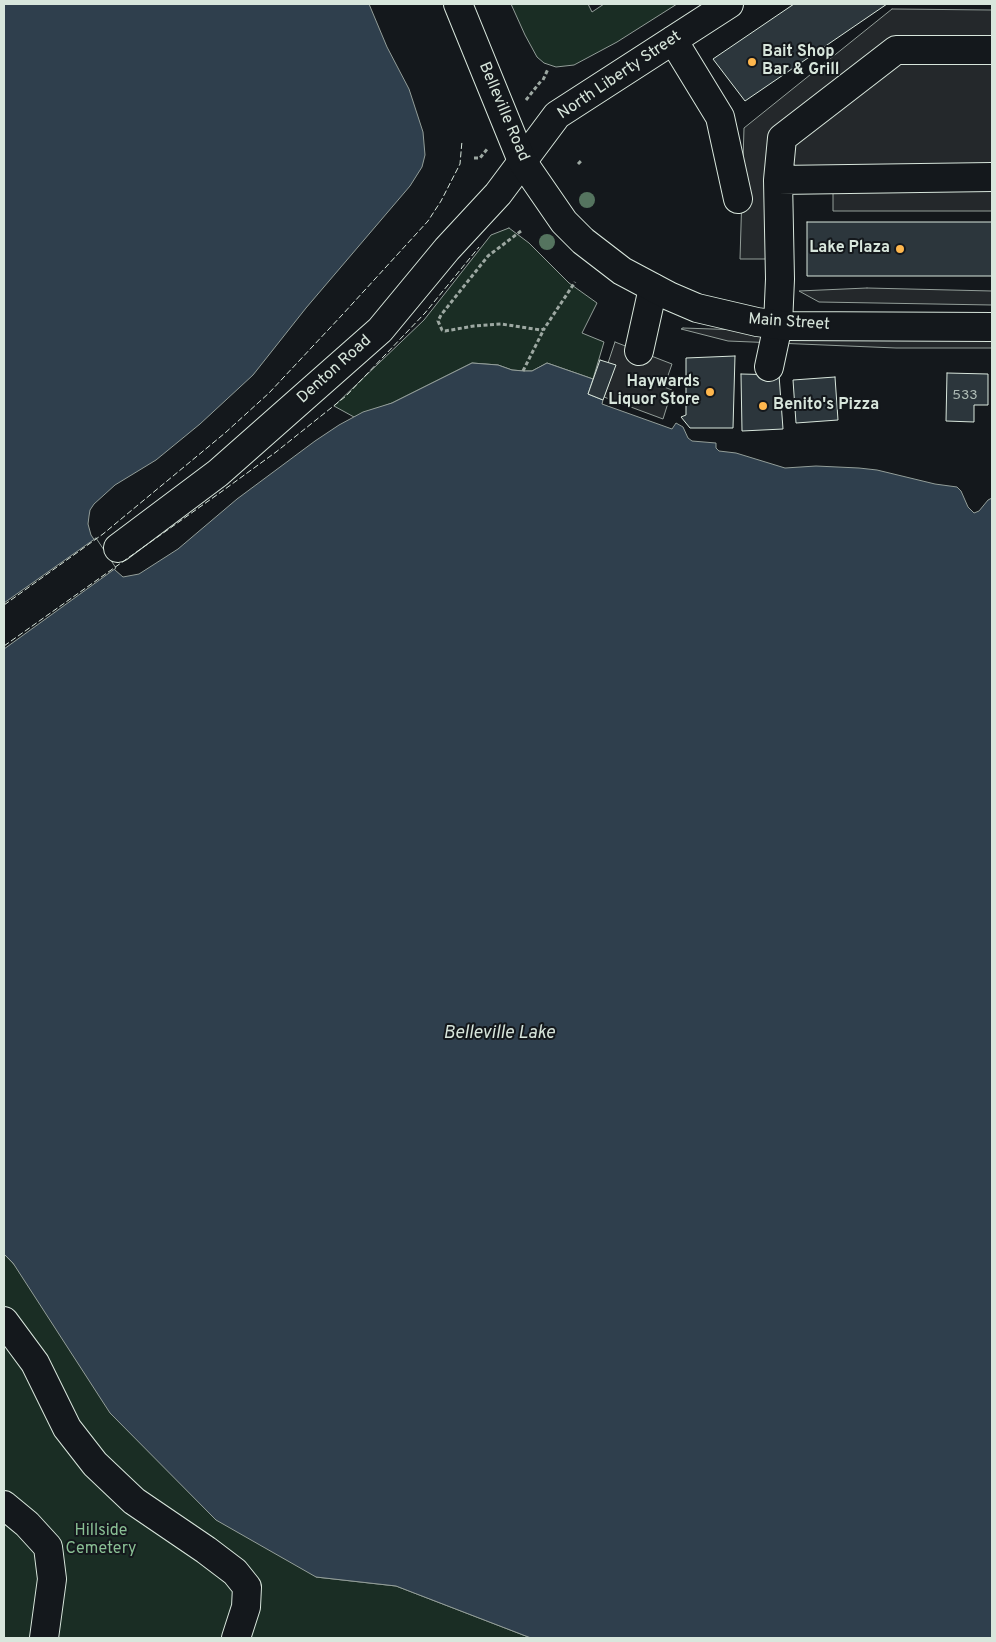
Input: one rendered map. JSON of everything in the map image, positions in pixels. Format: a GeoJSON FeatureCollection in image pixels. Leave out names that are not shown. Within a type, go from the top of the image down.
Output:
{"type":"FeatureCollection","features":[{"type":"Feature","properties":{"kind":"street","name":"Belleville Road"},"geometry":{"type":"LineString","coordinates":[[458,4],[522,161],[564,222],[583,241],[602,255]]}},
{"type":"Feature","properties":{"kind":"street","name":"North Liberty Street"},"geometry":{"type":"LineString","coordinates":[[522,161],[557,115],[729,4]]}},
{"type":"Feature","properties":{"kind":"street"},"geometry":{"type":"LineString","coordinates":[[673,40],[720,117],[738,199]]}},
{"type":"Feature","properties":{"kind":"street"},"geometry":{"type":"LineString","coordinates":[[769,367],[778,325],[780,279],[778,180],[782,138],[896,50],[992,50]]}},
{"type":"Feature","properties":{"kind":"street","name":"Denton Road"},"geometry":{"type":"LineString","coordinates":[[118,548],[218,473],[380,330],[447,249],[498,194],[522,161]]}},
{"type":"Feature","properties":{"kind":"street"},"geometry":{"type":"LineString","coordinates":[[778,180],[992,177]]}},
{"type":"Feature","properties":{"kind":"street","name":"Main Street"},"geometry":{"type":"LineString","coordinates":[[602,255],[622,271],[653,288],[697,308],[727,316],[778,325],[992,327]]}},
{"type":"Feature","properties":{"kind":"street"},"geometry":{"type":"LineString","coordinates":[[639,351],[653,288]]}},
{"type":"Feature","properties":{"kind":"street"},"geometry":{"type":"LineString","coordinates":[[4,1321],[35,1363],[67,1428],[95,1464],[134,1501],[235,1572],[247,1587],[246,1607],[236,1638]]}},
{"type":"Feature","properties":{"kind":"street"},"geometry":{"type":"LineString","coordinates":[[4,1505],[27,1524],[48,1547],[52,1579],[44,1638]]}},
{"type":"Feature","properties":{"kind":"path"},"geometry":{"type":"LineString","coordinates":[[543,80],[548,69]]}},
{"type":"Feature","properties":{"kind":"path"},"geometry":{"type":"LineString","coordinates":[[578,164],[582,160]]}},
{"type":"Feature","properties":{"kind":"path"},"geometry":{"type":"LineString","coordinates":[[522,231],[488,256],[441,316],[438,325],[445,331],[494,324],[544,329]]}},
{"type":"Feature","properties":{"kind":"path"},"geometry":{"type":"LineString","coordinates":[[524,371],[544,329],[575,282]]}},
{"type":"Feature","properties":{"kind":"green space"},"geometry":{"type":"Polygon","coordinates":[[[511,4],[588,4],[592,12],[604,4],[677,4],[617,42],[574,65],[556,67],[544,63],[537,57],[511,4]]]}},
{"type":"Feature","properties":{"kind":"green space"},"geometry":{"type":"Polygon","coordinates":[[[509,228],[529,243],[569,283],[597,303],[582,333],[604,342],[593,379],[547,363],[532,371],[524,371],[512,370],[498,365],[472,363],[392,403],[354,417],[334,406],[424,320],[491,235],[509,228]]]}},
{"type":"Feature","properties":{"kind":"green space","name":"Hillside Cemetery"},"geometry":{"type":"Polygon","coordinates":[[[4,1254],[316,1577],[396,1586],[531,1638],[4,1638],[4,1254]]]}},
{"type":"Feature","properties":{"kind":"shaded area"},"geometry":{"type":"Polygon","coordinates":[[[892,9],[992,10],[992,211],[833,211],[833,187],[790,189],[771,259],[740,259],[744,128],[892,9]]]}},
{"type":"Feature","properties":{"kind":"shaded area"},"geometry":{"type":"Polygon","coordinates":[[[867,288],[992,291],[992,305],[819,302],[799,291],[867,288]]]}},
{"type":"Feature","properties":{"kind":"shaded area"},"geometry":{"type":"Polygon","coordinates":[[[681,329],[992,336],[992,348],[896,348],[728,341],[681,329]]]}},
{"type":"Feature","properties":{"kind":"shaded area"},"geometry":{"type":"Polygon","coordinates":[[[615,342],[672,364],[664,387],[672,390],[663,419],[604,397],[615,366],[608,363],[615,342]]]}},
{"type":"Feature","properties":{"kind":"water","name":"Belleville Lake"},"geometry":{"type":"Polygon","coordinates":[[[4,4],[369,4],[387,47],[409,89],[423,132],[425,155],[422,167],[410,186],[306,308],[253,375],[200,424],[156,460],[115,485],[94,504],[90,510],[88,524],[91,535],[115,570],[123,577],[139,574],[178,549],[237,499],[339,425],[363,412],[392,403],[472,363],[498,365],[512,370],[532,371],[547,363],[593,379],[588,394],[603,400],[602,404],[672,429],[676,423],[683,427],[688,438],[692,441],[716,443],[716,448],[719,451],[736,453],[785,468],[816,466],[859,468],[957,487],[961,491],[968,507],[974,513],[979,511],[992,498],[992,1638],[531,1638],[396,1586],[316,1577],[216,1520],[110,1413],[13,1263],[4,1254],[4,4]]]}},
{"type":"Feature","properties":{"kind":"pier"},"geometry":{"type":"Polygon","coordinates":[[[96,538],[116,568],[4,649],[4,603],[96,538]]]}},
{"type":"Feature","properties":{"kind":"building"},"geometry":{"type":"Polygon","coordinates":[[[794,4],[887,4],[745,101],[713,59],[794,4]]]}},
{"type":"Feature","properties":{"kind":"building","name":"Lake Plaza"},"geometry":{"type":"Polygon","coordinates":[[[807,222],[992,222],[992,276],[807,276],[807,222]]]}},
{"type":"Feature","properties":{"kind":"building"},"geometry":{"type":"Polygon","coordinates":[[[735,356],[733,428],[690,428],[681,417],[686,415],[686,358],[735,356]]]}},
{"type":"Feature","properties":{"kind":"building"},"geometry":{"type":"Polygon","coordinates":[[[600,360],[616,365],[603,400],[588,394],[600,360]]]}},
{"type":"Feature","properties":{"kind":"building"},"geometry":{"type":"Polygon","coordinates":[[[947,373],[988,374],[988,405],[974,405],[974,422],[946,421],[947,373]]]}},
{"type":"Feature","properties":{"kind":"building"},"geometry":{"type":"Polygon","coordinates":[[[741,374],[779,375],[783,429],[742,431],[741,374]]]}},
{"type":"Feature","properties":{"kind":"building"},"geometry":{"type":"Polygon","coordinates":[[[835,377],[838,420],[796,423],[793,380],[835,377]]]}},
{"type":"Feature","properties":{"kind":"fence"},"geometry":{"type":"LineString","coordinates":[[4,605],[103,534],[225,433],[269,393],[428,221],[441,201],[460,164],[462,141]]}},
{"type":"Feature","properties":{"kind":"fence"},"geometry":{"type":"LineString","coordinates":[[4,646],[276,452],[346,396],[425,313],[479,247]]}},
{"type":"Feature","properties":{"kind":"place","name":"Bait Shop Bar & Grill"},"geometry":{"type":"Point","coordinates":[752,62]}},
{"type":"Feature","properties":{"kind":"place","name":"Lake Plaza"},"geometry":{"type":"Point","coordinates":[900,249]}},
{"type":"Feature","properties":{"kind":"place","name":"Haywards Liquor Store"},"geometry":{"type":"Point","coordinates":[710,392]}},
{"type":"Feature","properties":{"kind":"place","name":"Benito's Pizza"},"geometry":{"type":"Point","coordinates":[763,406]}}]}
